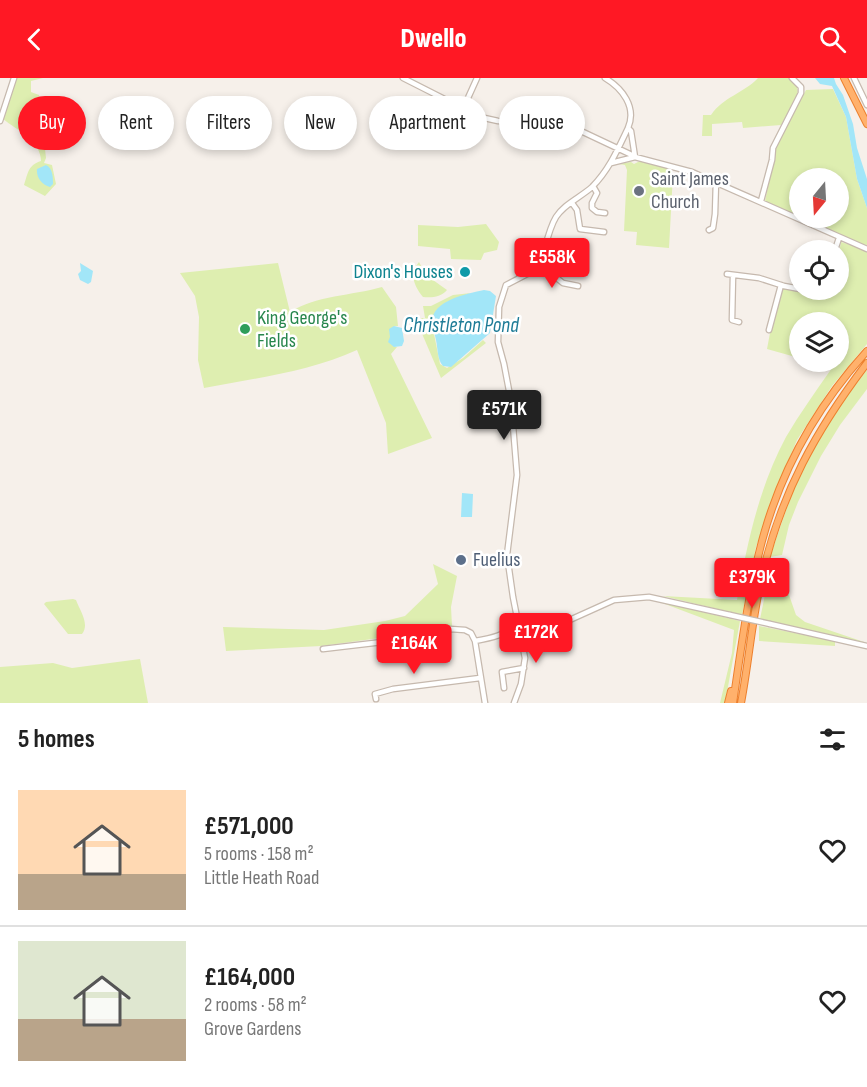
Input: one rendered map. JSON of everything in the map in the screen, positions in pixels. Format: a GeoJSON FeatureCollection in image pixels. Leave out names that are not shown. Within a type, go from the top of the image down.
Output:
{"type":"FeatureCollection","features":[{"type":"Feature","properties":{"kind":"highway"},"geometry":{"type":"LineString","coordinates":[[844,78],[867,124]]}},
{"type":"Feature","properties":{"kind":"highway"},"geometry":{"type":"LineString","coordinates":[[731,703],[759,552],[780,488],[813,423],[834,392],[867,351]]}},
{"type":"Feature","properties":{"kind":"highway"},"geometry":{"type":"LineString","coordinates":[[743,703],[762,576],[778,517],[822,426],[867,363]]}},
{"type":"Feature","properties":{"kind":"street"},"geometry":{"type":"LineString","coordinates":[[0,121],[14,78]]}},
{"type":"Feature","properties":{"kind":"street"},"geometry":{"type":"LineString","coordinates":[[403,78],[438,96]]}},
{"type":"Feature","properties":{"kind":"street"},"geometry":{"type":"LineString","coordinates":[[469,96],[477,78]]}},
{"type":"Feature","properties":{"kind":"street"},"geometry":{"type":"LineString","coordinates":[[514,703],[521,684],[525,650],[518,624],[507,555],[517,487],[511,401],[498,342],[499,307],[504,288],[540,265],[555,218],[560,211],[592,186],[611,163],[619,148],[630,123],[629,109],[624,93],[617,85],[605,78]]}},
{"type":"Feature","properties":{"kind":"street"},"geometry":{"type":"LineString","coordinates":[[761,201],[773,148],[797,101],[801,87],[792,78]]}},
{"type":"Feature","properties":{"kind":"street"},"geometry":{"type":"LineString","coordinates":[[854,78],[867,105]]}},
{"type":"Feature","properties":{"kind":"street"},"geometry":{"type":"LineString","coordinates":[[487,119],[498,122],[566,124],[635,156],[716,181],[867,249]]}},
{"type":"Feature","properties":{"kind":"street"},"geometry":{"type":"LineString","coordinates":[[628,128],[631,131],[635,156]]}},
{"type":"Feature","properties":{"kind":"street"},"geometry":{"type":"LineString","coordinates":[[611,163],[635,156]]}},
{"type":"Feature","properties":{"kind":"street"},"geometry":{"type":"LineString","coordinates":[[709,230],[712,228],[715,214],[716,181]]}},
{"type":"Feature","properties":{"kind":"street"},"geometry":{"type":"LineString","coordinates":[[592,186],[597,193],[592,208],[597,212],[605,213]]}},
{"type":"Feature","properties":{"kind":"street"},"geometry":{"type":"LineString","coordinates":[[572,203],[577,210],[580,229],[601,232],[599,225]]}},
{"type":"Feature","properties":{"kind":"street"},"geometry":{"type":"LineString","coordinates":[[540,265],[563,283],[578,286]]}},
{"type":"Feature","properties":{"kind":"street"},"geometry":{"type":"LineString","coordinates":[[739,322],[732,320],[730,274],[759,278],[789,287]]}},
{"type":"Feature","properties":{"kind":"street"},"geometry":{"type":"LineString","coordinates":[[569,285],[570,278]]}},
{"type":"Feature","properties":{"kind":"street"},"geometry":{"type":"LineString","coordinates":[[769,330],[781,285]]}},
{"type":"Feature","properties":{"kind":"street"},"geometry":{"type":"LineString","coordinates":[[518,624],[543,627],[563,623],[614,600],[643,597],[658,598],[867,646]]}},
{"type":"Feature","properties":{"kind":"street"},"geometry":{"type":"LineString","coordinates":[[475,641],[497,637],[511,631],[518,624]]}},
{"type":"Feature","properties":{"kind":"street"},"geometry":{"type":"LineString","coordinates":[[323,649],[391,641],[458,628],[471,633],[475,641],[485,703]]}},
{"type":"Feature","properties":{"kind":"street"},"geometry":{"type":"LineString","coordinates":[[504,688],[502,672],[524,668]]}},
{"type":"Feature","properties":{"kind":"street"},"geometry":{"type":"LineString","coordinates":[[375,695],[393,689],[480,678]]}},
{"type":"Feature","properties":{"kind":"green space"},"geometry":{"type":"Polygon","coordinates":[[[17,78],[43,78],[31,81],[31,92],[39,96],[18,96],[18,130],[3,119],[17,78]]]}},
{"type":"Feature","properties":{"kind":"green space"},"geometry":{"type":"Polygon","coordinates":[[[758,78],[789,78],[797,86],[798,95],[781,125],[743,128],[742,122],[712,124],[712,136],[702,136],[703,115],[711,115],[721,104],[758,78]]]}},
{"type":"Feature","properties":{"kind":"green space"},"geometry":{"type":"Polygon","coordinates":[[[833,89],[846,117],[857,179],[867,208],[867,245],[856,243],[822,228],[849,228],[849,168],[789,168],[789,212],[765,201],[778,140],[806,90],[833,89]]]}},
{"type":"Feature","properties":{"kind":"green space"},"geometry":{"type":"Polygon","coordinates":[[[38,150],[45,150],[44,163],[52,165],[56,184],[45,196],[24,185],[31,167],[41,161],[38,150]]]}},
{"type":"Feature","properties":{"kind":"green space"},"geometry":{"type":"Polygon","coordinates":[[[640,161],[671,169],[673,174],[669,248],[636,245],[637,232],[624,231],[627,170],[625,165],[619,164],[631,162],[634,164],[640,161]]]}},
{"type":"Feature","properties":{"kind":"green space"},"geometry":{"type":"Polygon","coordinates":[[[486,224],[499,242],[497,250],[484,253],[481,260],[451,259],[450,249],[418,246],[418,225],[458,227],[486,224]]]}},
{"type":"Feature","properties":{"kind":"green space"},"geometry":{"type":"Polygon","coordinates":[[[849,244],[867,250],[867,344],[849,366],[849,312],[789,312],[789,355],[767,349],[773,317],[784,288],[789,289],[789,300],[849,300],[849,244]]]}},
{"type":"Feature","properties":{"kind":"green space"},"geometry":{"type":"Polygon","coordinates":[[[419,262],[426,275],[447,290],[445,292],[436,297],[423,297],[417,289],[413,275],[419,262]]]}},
{"type":"Feature","properties":{"kind":"green space"},"geometry":{"type":"Polygon","coordinates":[[[278,263],[290,312],[311,302],[382,287],[396,307],[398,326],[394,326],[394,347],[397,347],[391,354],[432,438],[388,454],[386,423],[357,350],[301,369],[204,388],[198,360],[199,317],[195,296],[180,273],[278,263]]]}},
{"type":"Feature","properties":{"kind":"green space"},"geometry":{"type":"Polygon","coordinates":[[[471,293],[447,302],[432,324],[440,364],[447,368],[463,358],[483,340],[486,343],[441,378],[417,322],[425,318],[423,306],[431,306],[453,295],[471,293]]]}},
{"type":"Feature","properties":{"kind":"green space"},"geometry":{"type":"Polygon","coordinates":[[[867,370],[867,389],[840,425],[821,456],[798,502],[789,525],[782,555],[770,557],[791,497],[812,450],[834,414],[867,370]]]}},
{"type":"Feature","properties":{"kind":"green space"},"geometry":{"type":"Polygon","coordinates":[[[829,372],[844,372],[797,440],[775,492],[756,547],[742,615],[663,596],[737,600],[761,496],[786,437],[829,372]]]}},
{"type":"Feature","properties":{"kind":"green space"},"geometry":{"type":"Polygon","coordinates":[[[433,564],[457,576],[451,607],[452,626],[321,646],[226,651],[223,627],[324,630],[405,616],[438,584],[433,564]]]}},
{"type":"Feature","properties":{"kind":"green space"},"geometry":{"type":"Polygon","coordinates":[[[775,569],[781,572],[796,615],[805,622],[867,643],[760,619],[768,580],[775,569]]]}},
{"type":"Feature","properties":{"kind":"green space"},"geometry":{"type":"Polygon","coordinates":[[[76,600],[85,622],[82,634],[68,634],[44,604],[76,600]]]}},
{"type":"Feature","properties":{"kind":"green space"},"geometry":{"type":"Polygon","coordinates":[[[657,601],[740,621],[725,703],[720,703],[732,653],[734,630],[657,601]]]}},
{"type":"Feature","properties":{"kind":"green space"},"geometry":{"type":"Polygon","coordinates":[[[759,626],[835,641],[835,646],[759,641],[759,626]]]}},
{"type":"Feature","properties":{"kind":"green space"},"geometry":{"type":"Polygon","coordinates":[[[140,659],[148,703],[0,703],[0,667],[53,663],[72,668],[140,659]]]}},
{"type":"Feature","properties":{"kind":"water"},"geometry":{"type":"Polygon","coordinates":[[[815,78],[834,78],[843,95],[867,179],[867,208],[857,179],[846,117],[832,86],[820,84],[815,78]]]}},
{"type":"Feature","properties":{"kind":"water"},"geometry":{"type":"Polygon","coordinates":[[[46,165],[53,176],[53,184],[50,187],[42,183],[37,172],[37,169],[46,165]]]}},
{"type":"Feature","properties":{"kind":"water"},"geometry":{"type":"Polygon","coordinates":[[[80,263],[93,271],[91,282],[88,284],[80,280],[78,274],[81,271],[80,263]]]}},
{"type":"Feature","properties":{"kind":"water","name":"Christleton Pond"},"geometry":{"type":"Polygon","coordinates":[[[484,290],[496,296],[490,333],[451,367],[443,366],[432,327],[434,314],[444,303],[452,299],[484,290]]]}},
{"type":"Feature","properties":{"kind":"water"},"geometry":{"type":"Polygon","coordinates":[[[394,326],[402,328],[404,341],[402,346],[394,347],[388,342],[389,329],[394,326]]]}},
{"type":"Feature","properties":{"kind":"water"},"geometry":{"type":"Polygon","coordinates":[[[462,493],[473,494],[472,517],[461,517],[462,493]]]}},
{"type":"Feature","properties":{"kind":"place","name":"Saint James Church"},"geometry":{"type":"Point","coordinates":[639,191]}},
{"type":"Feature","properties":{"kind":"place","name":"Dixon's Houses"},"geometry":{"type":"Point","coordinates":[465,272]}},
{"type":"Feature","properties":{"kind":"place","name":"King George's Fields"},"geometry":{"type":"Point","coordinates":[245,329]}},
{"type":"Feature","properties":{"kind":"place","name":"Fuelius"},"geometry":{"type":"Point","coordinates":[461,560]}}]}
